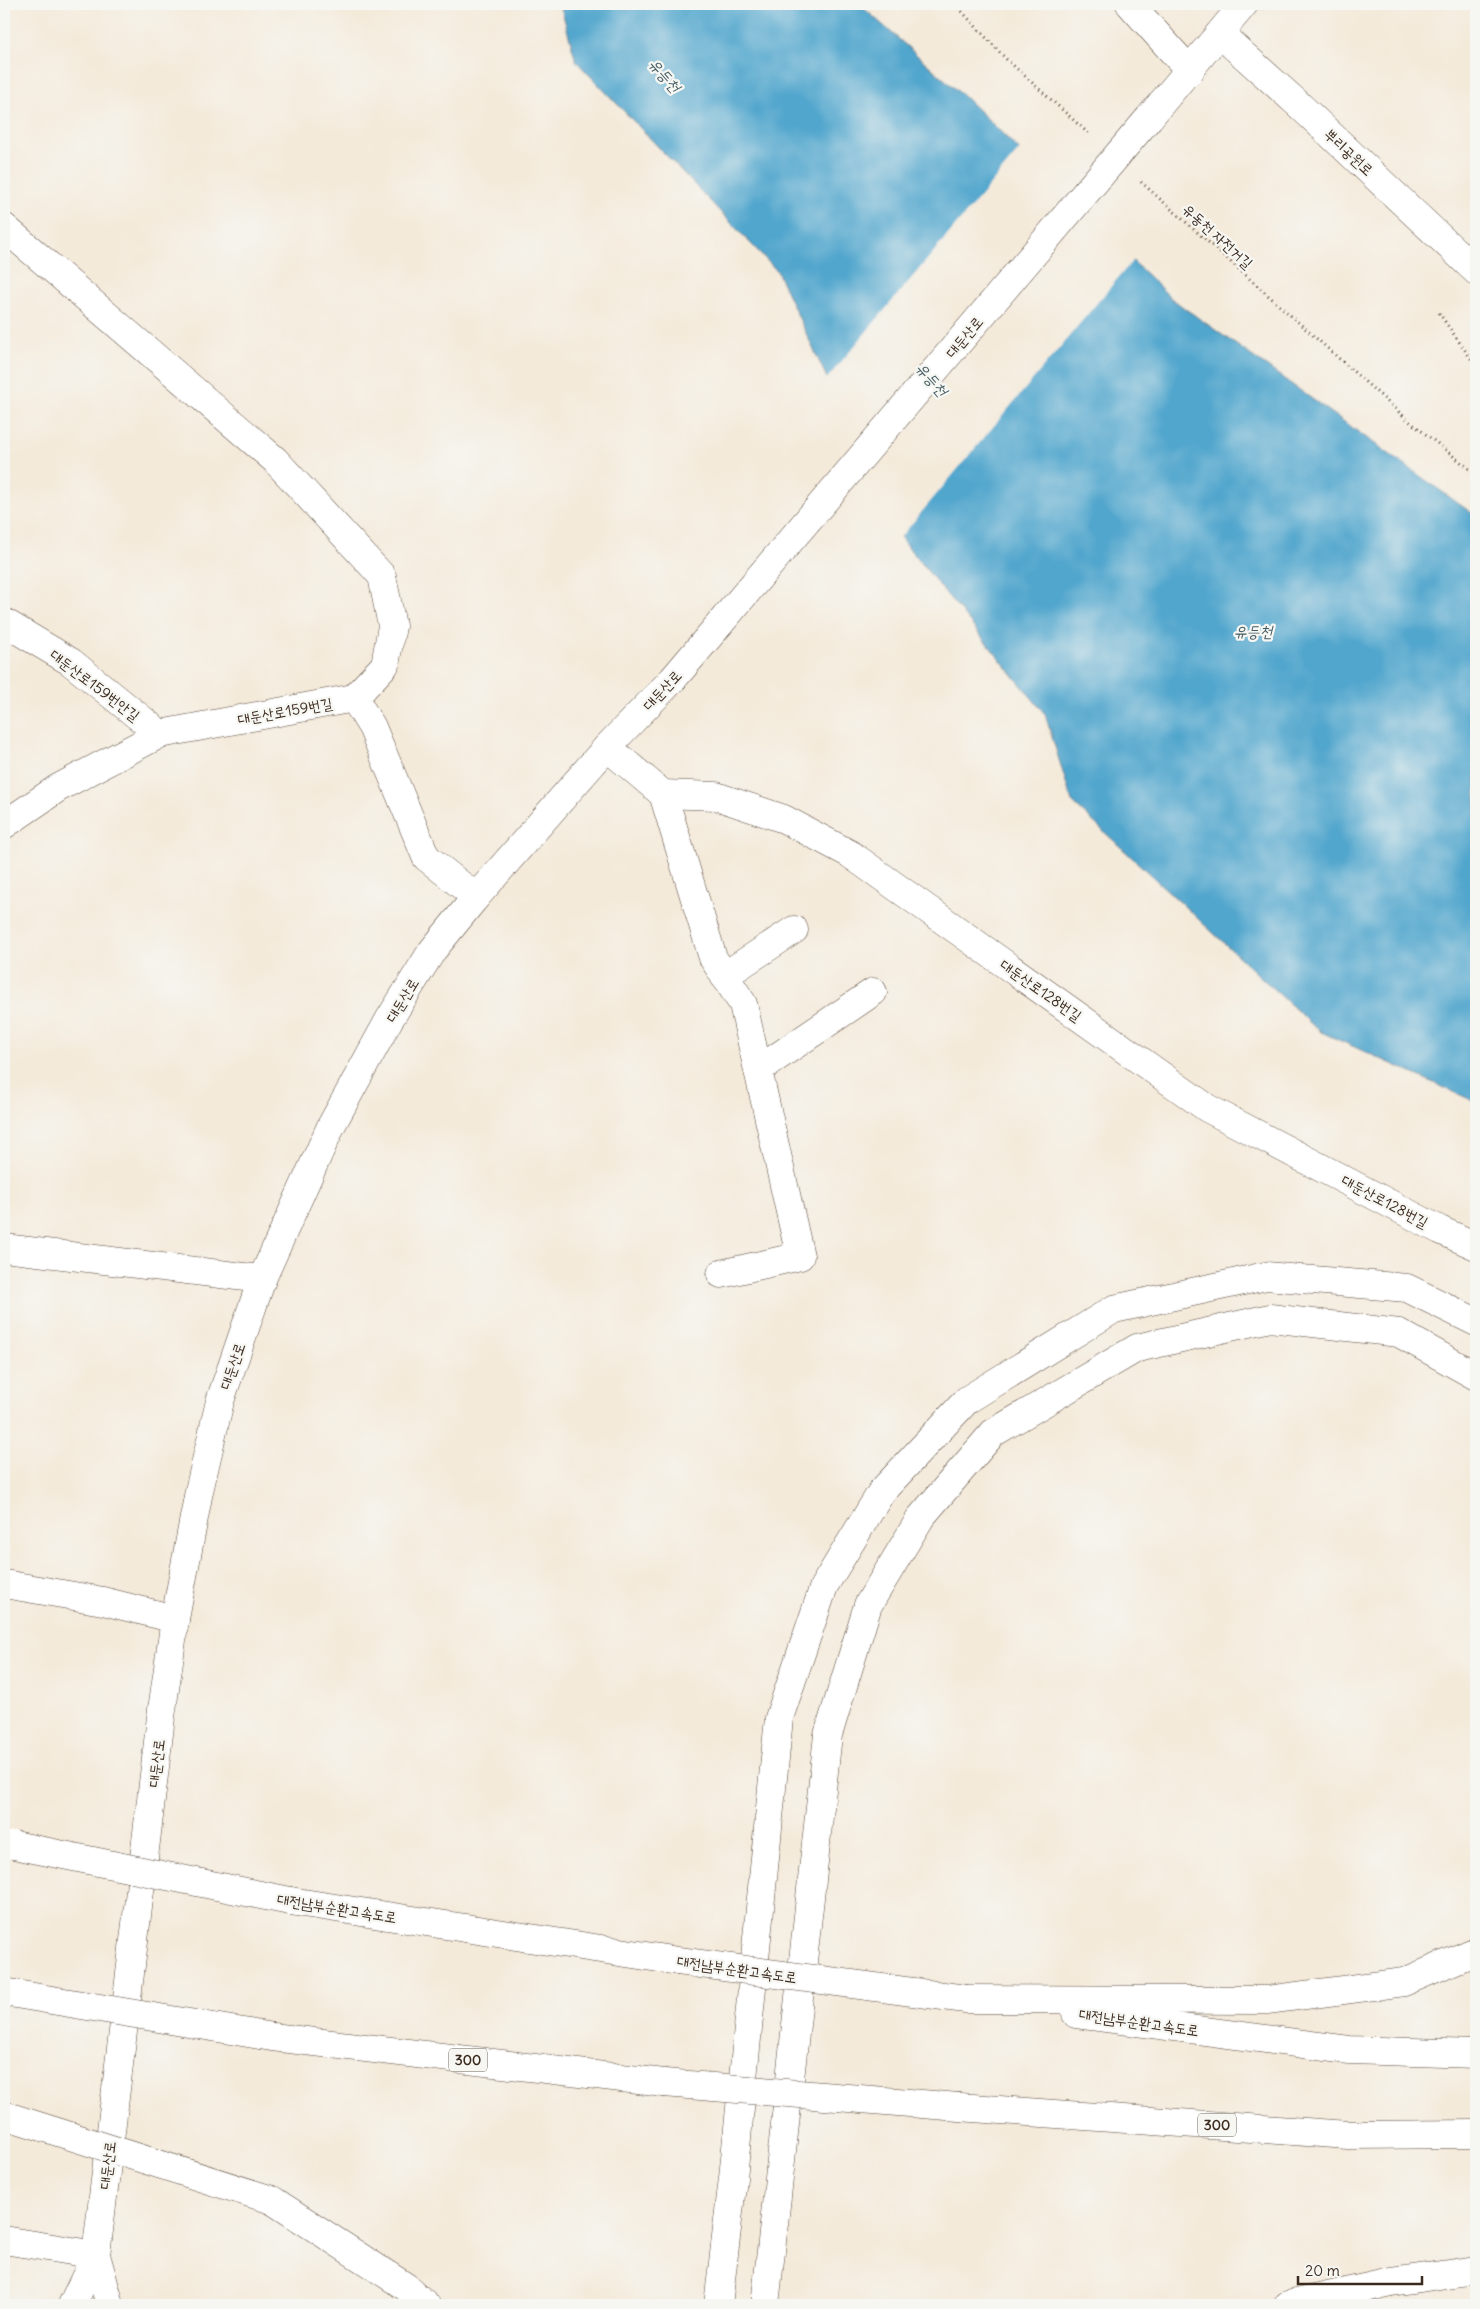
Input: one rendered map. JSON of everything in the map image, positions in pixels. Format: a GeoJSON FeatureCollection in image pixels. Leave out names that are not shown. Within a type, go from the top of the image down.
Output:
{"type":"FeatureCollection","features":[{"type":"Feature","properties":{"kind":"main road"},"geometry":{"type":"LineString","coordinates":[[1130,4],[1190,71]]}},
{"type":"Feature","properties":{"kind":"main road","name":"대둔산로"},"geometry":{"type":"LineString","coordinates":[[72,2305],[96,2255],[160,1726],[175,1619],[199,1491],[220,1401],[262,1279],[332,1126],[389,1020],[432,951],[476,897],[607,747],[673,680],[1190,71],[1244,4]]}},
{"type":"Feature","properties":{"kind":"main road","name":"뿌리공원로"},"geometry":{"type":"LineString","coordinates":[[1220,34],[1298,104],[1476,271]]}},
{"type":"Feature","properties":{"kind":"main road"},"geometry":{"type":"LineString","coordinates":[[4,227],[275,460],[382,576],[392,626],[385,665],[354,698]]}},
{"type":"Feature","properties":{"kind":"main road","name":"대둔산로159번안길"},"geometry":{"type":"LineString","coordinates":[[4,622],[71,662],[160,734]]}},
{"type":"Feature","properties":{"kind":"main road","name":"대둔산로159번길"},"geometry":{"type":"LineString","coordinates":[[4,825],[58,788],[160,734],[354,698],[372,727],[426,857],[476,897]]}},
{"type":"Feature","properties":{"kind":"main road"},"geometry":{"type":"LineString","coordinates":[[607,747],[663,794],[713,958],[743,1004],[800,1256],[720,1274]]}},
{"type":"Feature","properties":{"kind":"main road","name":"대둔산로128번길"},"geometry":{"type":"LineString","coordinates":[[663,794],[716,796],[784,818],[850,854],[1206,1108],[1440,1230],[1476,1246]]}},
{"type":"Feature","properties":{"kind":"main road"},"geometry":{"type":"LineString","coordinates":[[724,976],[794,930]]}},
{"type":"Feature","properties":{"kind":"main road"},"geometry":{"type":"LineString","coordinates":[[758,1070],[873,992]]}},
{"type":"Feature","properties":{"kind":"main road"},"geometry":{"type":"LineString","coordinates":[[4,1248],[262,1279]]}},
{"type":"Feature","properties":{"kind":"main road"},"geometry":{"type":"LineString","coordinates":[[718,2305],[734,2178],[779,1718],[824,1586],[882,1491],[967,1400],[1114,1309],[1266,1276],[1407,1288],[1476,1322]]}},
{"type":"Feature","properties":{"kind":"main road"},"geometry":{"type":"LineString","coordinates":[[765,2305],[828,1735],[868,1604],[921,1517],[993,1433],[1137,1348],[1270,1318],[1399,1333],[1476,1376]]}},
{"type":"Feature","properties":{"kind":"main road"},"geometry":{"type":"LineString","coordinates":[[4,1584],[102,1601],[175,1619]]}},
{"type":"Feature","properties":{"kind":"main road","name":"대전남부순환고속도로"},"geometry":{"type":"LineString","coordinates":[[9,1844],[290,1901],[678,1961],[1349,2050],[1476,2054]]}},
{"type":"Feature","properties":{"kind":"main road"},"geometry":{"type":"LineString","coordinates":[[966,1999],[1267,2000],[1404,1982],[1476,1951]]}},
{"type":"Feature","properties":{"kind":"main road","name":"300"},"geometry":{"type":"LineString","coordinates":[[4,1992],[272,2037],[664,2083],[959,2107],[1348,2135],[1476,2134]]}},
{"type":"Feature","properties":{"kind":"main road"},"geometry":{"type":"LineString","coordinates":[[4,2115],[272,2200],[406,2287],[426,2305]]}},
{"type":"Feature","properties":{"kind":"main road"},"geometry":{"type":"LineString","coordinates":[[4,2240],[96,2255]]}},
{"type":"Feature","properties":{"kind":"main road","name":"대둔산로"},"geometry":{"type":"LineString","coordinates":[[96,2255],[110,2305]]}},
{"type":"Feature","properties":{"kind":"main road"},"geometry":{"type":"LineString","coordinates":[[1288,2305],[1391,2282],[1476,2270]]}},
{"type":"Feature","properties":{"kind":"path"},"geometry":{"type":"LineString","coordinates":[[955,4],[1005,58],[1094,138]]}},
{"type":"Feature","properties":{"kind":"path","name":"유동천 자전거길"},"geometry":{"type":"LineString","coordinates":[[1136,177],[1410,421],[1476,474]]}},
{"type":"Feature","properties":{"kind":"path"},"geometry":{"type":"LineString","coordinates":[[1439,312],[1476,366]]}},
{"type":"Feature","properties":{"kind":"water","name":"유등천"},"geometry":{"type":"Polygon","coordinates":[[[560,4],[859,4],[968,100],[1172,299],[1476,516],[1476,1102],[1319,1031],[1072,802],[1045,714],[903,541],[777,271],[576,61],[560,4]]]}},
{"type":"Feature","properties":{"kind":"pier"},"geometry":{"type":"Polygon","coordinates":[[[1021,148],[1134,259],[899,539],[825,381],[1021,148]]]}}]}
